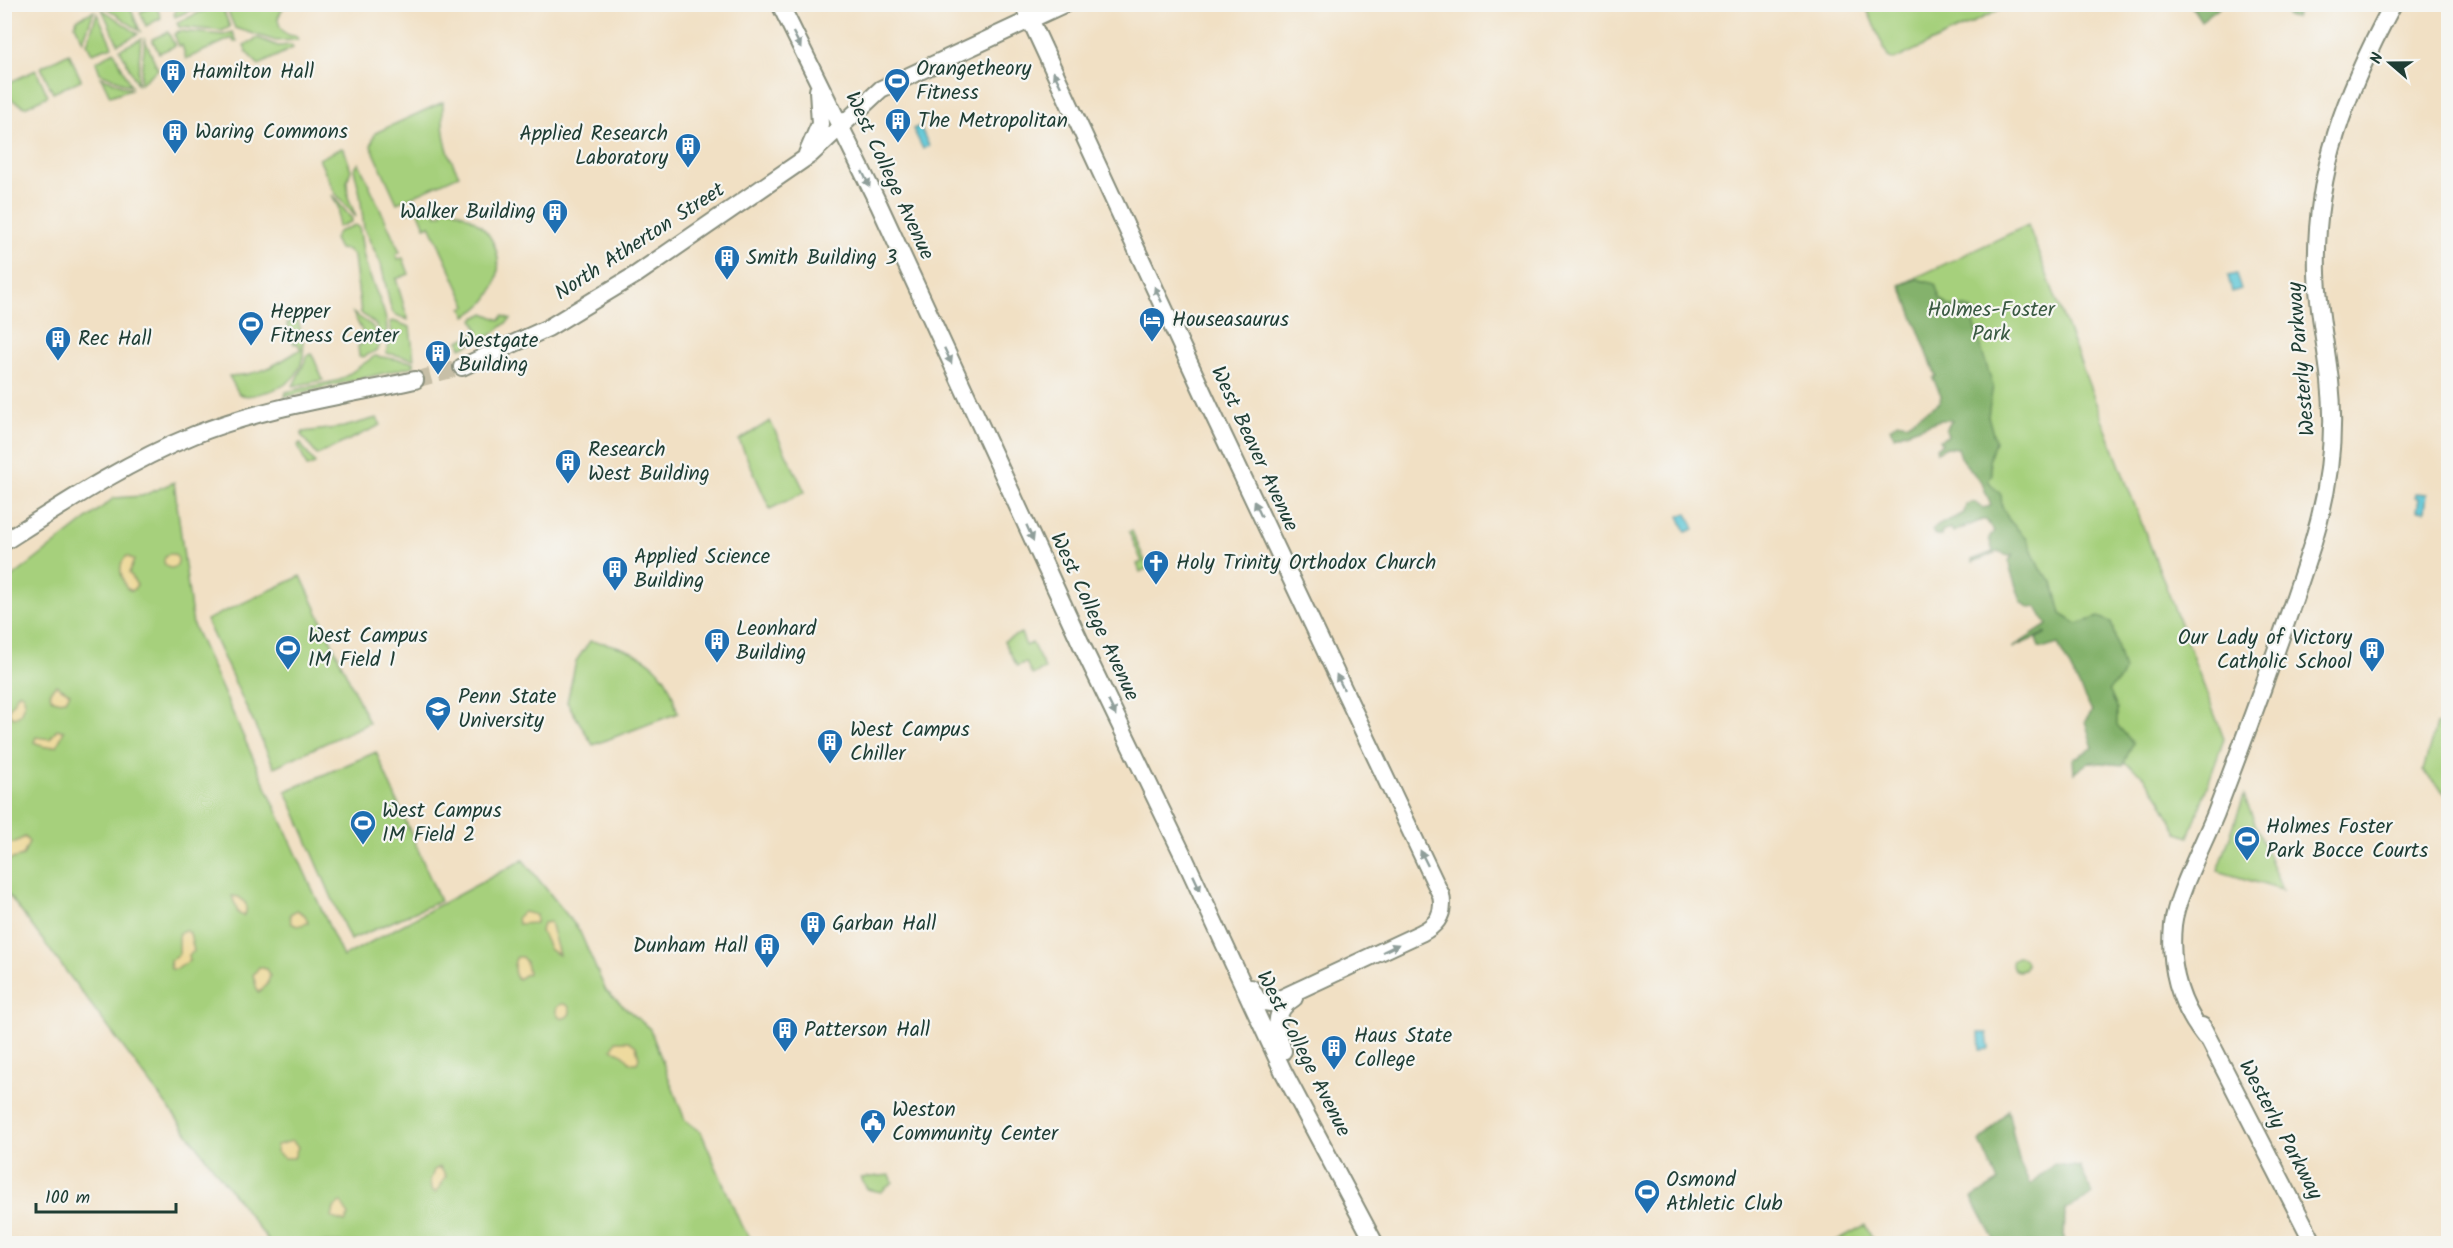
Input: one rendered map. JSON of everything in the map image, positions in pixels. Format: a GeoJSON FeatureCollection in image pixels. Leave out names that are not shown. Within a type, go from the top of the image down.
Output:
{"type":"FeatureCollection","features":[{"type":"Feature","properties":{"kind":"main road","name":"West College Avenue"},"geometry":{"type":"LineString","coordinates":[[780,4],[815,74],[836,131],[1224,941],[1274,1052],[1375,1244]]}},
{"type":"Feature","properties":{"kind":"main road","name":"North Atherton Street"},"geometry":{"type":"LineString","coordinates":[[462,367],[509,348],[570,315],[637,274],[800,163],[881,89],[1026,12],[1064,4]]}},
{"type":"Feature","properties":{"kind":"main road","name":"Westerly Parkway"},"geometry":{"type":"LineString","coordinates":[[2314,1244],[2205,1036],[2188,989],[2182,935],[2185,914],[2216,814],[2310,550],[2325,493],[2330,459],[2332,404],[2318,293],[2318,239],[2323,186],[2337,126],[2357,73],[2393,4]]}},
{"type":"Feature","properties":{"kind":"main road","name":"West Beaver Avenue"},"geometry":{"type":"LineString","coordinates":[[1026,12],[1287,571],[1437,884],[1442,899],[1442,912],[1436,924],[1361,962]]}},
{"type":"Feature","properties":{"kind":"main road"},"geometry":{"type":"LineString","coordinates":[[800,163],[811,148],[820,124],[820,99],[815,74]]}},
{"type":"Feature","properties":{"kind":"main road"},"geometry":{"type":"LineString","coordinates":[[4,542],[96,484],[193,435],[277,411],[415,380]]}},
{"type":"Feature","properties":{"kind":"main road"},"geometry":{"type":"LineString","coordinates":[[1224,941],[1256,998],[1266,1004],[1361,962]]}},
{"type":"Feature","properties":{"kind":"main road"},"geometry":{"type":"LineString","coordinates":[[1295,1091],[1277,1032],[1280,1011],[1292,999],[1340,977],[1361,962]]}},
{"type":"Feature","properties":{"kind":"green space"},"geometry":{"type":"Polygon","coordinates":[[[129,5],[140,31],[104,6],[129,5]]]}},
{"type":"Feature","properties":{"kind":"green space"},"geometry":{"type":"Polygon","coordinates":[[[156,5],[161,18],[146,26],[140,12],[156,5]]]}},
{"type":"Feature","properties":{"kind":"green space"},"geometry":{"type":"Polygon","coordinates":[[[180,5],[203,5],[175,17],[174,14],[180,5]]]}},
{"type":"Feature","properties":{"kind":"green space"},"geometry":{"type":"Polygon","coordinates":[[[225,5],[282,5],[283,8],[278,18],[280,25],[283,31],[296,36],[298,40],[276,41],[235,28],[225,5]]]}},
{"type":"Feature","properties":{"kind":"green space"},"geometry":{"type":"Polygon","coordinates":[[[1865,5],[2010,5],[1894,60],[1888,57],[1865,5]]]}},
{"type":"Feature","properties":{"kind":"green space"},"geometry":{"type":"Polygon","coordinates":[[[2222,5],[2201,21],[2192,7],[2222,5]]]}},
{"type":"Feature","properties":{"kind":"green space"},"geometry":{"type":"Polygon","coordinates":[[[2282,5],[2301,5],[2295,18],[2288,17],[2282,5]]]}},
{"type":"Feature","properties":{"kind":"green space"},"geometry":{"type":"Polygon","coordinates":[[[211,7],[223,9],[230,27],[222,31],[179,27],[177,23],[211,7]]]}},
{"type":"Feature","properties":{"kind":"green space"},"geometry":{"type":"Polygon","coordinates":[[[102,9],[138,34],[118,44],[102,9]]]}},
{"type":"Feature","properties":{"kind":"green space"},"geometry":{"type":"Polygon","coordinates":[[[94,11],[83,41],[75,25],[77,19],[94,11]]]}},
{"type":"Feature","properties":{"kind":"green space"},"geometry":{"type":"Polygon","coordinates":[[[97,13],[112,46],[92,53],[87,44],[97,13]]]}},
{"type":"Feature","properties":{"kind":"green space"},"geometry":{"type":"Polygon","coordinates":[[[179,31],[224,35],[232,32],[237,41],[234,42],[232,38],[186,59],[182,45],[179,46],[174,34],[179,31]]]}},
{"type":"Feature","properties":{"kind":"green space"},"geometry":{"type":"Polygon","coordinates":[[[168,32],[175,46],[159,53],[152,39],[168,32]]]}},
{"type":"Feature","properties":{"kind":"green space"},"geometry":{"type":"Polygon","coordinates":[[[258,38],[278,46],[291,45],[293,48],[259,65],[247,53],[244,45],[258,38]]]}},
{"type":"Feature","properties":{"kind":"green space"},"geometry":{"type":"Polygon","coordinates":[[[141,39],[137,84],[120,49],[141,39]]]}},
{"type":"Feature","properties":{"kind":"green space"},"geometry":{"type":"Polygon","coordinates":[[[145,40],[158,69],[140,84],[145,40]]]}},
{"type":"Feature","properties":{"kind":"green space"},"geometry":{"type":"Polygon","coordinates":[[[114,51],[131,86],[100,73],[96,62],[114,51]]]}},
{"type":"Feature","properties":{"kind":"green space"},"geometry":{"type":"Polygon","coordinates":[[[69,53],[81,80],[53,93],[41,67],[69,53]]]}},
{"type":"Feature","properties":{"kind":"green space"},"geometry":{"type":"Polygon","coordinates":[[[36,70],[48,96],[25,107],[12,100],[9,94],[10,82],[36,70]]]}},
{"type":"Feature","properties":{"kind":"green space"},"geometry":{"type":"Polygon","coordinates":[[[101,77],[131,89],[110,96],[101,77]]]}},
{"type":"Feature","properties":{"kind":"green space"},"geometry":{"type":"Polygon","coordinates":[[[443,102],[445,139],[450,157],[459,175],[397,203],[371,146],[375,133],[443,102]]]}},
{"type":"Feature","properties":{"kind":"green space"},"geometry":{"type":"Polygon","coordinates":[[[341,148],[344,149],[351,170],[347,182],[348,197],[356,217],[335,193],[319,159],[341,148]]]}},
{"type":"Feature","properties":{"kind":"green space"},"geometry":{"type":"Polygon","coordinates":[[[359,163],[400,252],[396,254],[398,259],[403,258],[409,274],[396,279],[408,320],[394,314],[391,309],[381,264],[364,229],[360,194],[354,169],[359,163]]]}},
{"type":"Feature","properties":{"kind":"green space"},"geometry":{"type":"Polygon","coordinates":[[[332,195],[352,219],[351,222],[338,227],[339,209],[332,195]]]}},
{"type":"Feature","properties":{"kind":"green space"},"geometry":{"type":"Polygon","coordinates":[[[423,202],[431,203],[437,215],[443,213],[439,204],[474,220],[492,240],[497,253],[497,277],[493,289],[477,309],[466,316],[462,308],[467,306],[430,225],[425,227],[418,210],[408,212],[408,207],[423,202]]]}},
{"type":"Feature","properties":{"kind":"green space"},"geometry":{"type":"Polygon","coordinates":[[[355,225],[359,227],[366,265],[387,324],[384,340],[375,324],[361,313],[354,257],[348,250],[339,249],[334,239],[338,232],[355,225]]]}},
{"type":"Feature","properties":{"kind":"green space","name":"Holmes-Foster Park"},"geometry":{"type":"Polygon","coordinates":[[[2028,225],[2224,739],[2189,837],[2178,833],[2160,799],[2144,776],[2111,753],[1900,285],[2028,225]]]}},
{"type":"Feature","properties":{"kind":"green space"},"geometry":{"type":"Polygon","coordinates":[[[1917,279],[1935,284],[1940,298],[1950,307],[1966,307],[1973,311],[1973,322],[1993,386],[1988,416],[1995,441],[1989,461],[1992,474],[1988,481],[2001,495],[2002,506],[2009,520],[2027,539],[2040,569],[2053,582],[2061,614],[2077,624],[2099,617],[2111,622],[2124,671],[2120,679],[2109,690],[2117,708],[2117,725],[2133,743],[2123,765],[2089,762],[2074,773],[2073,759],[2093,748],[2085,721],[2092,712],[2058,644],[2045,648],[2039,647],[2036,639],[2046,633],[2012,648],[2047,625],[2037,607],[2029,608],[2021,601],[2010,569],[2009,561],[2013,554],[2009,556],[1997,552],[1973,562],[1972,560],[1993,552],[1989,538],[1994,531],[1986,520],[1953,532],[1951,528],[1942,532],[1941,536],[1934,534],[1932,530],[1964,513],[1966,504],[1974,502],[1983,508],[1991,506],[1982,483],[1962,460],[1958,448],[1947,447],[1937,452],[1936,448],[1942,444],[1940,440],[1948,436],[1946,430],[1952,420],[1940,420],[1894,436],[1890,428],[1898,422],[1906,424],[1940,402],[1941,395],[1933,378],[1936,376],[1901,285],[1917,279]]]}},
{"type":"Feature","properties":{"kind":"green space"},"geometry":{"type":"Polygon","coordinates":[[[353,313],[372,326],[380,342],[378,350],[363,357],[359,356],[358,346],[367,341],[353,313]]]}},
{"type":"Feature","properties":{"kind":"green space"},"geometry":{"type":"Polygon","coordinates":[[[484,313],[500,320],[503,316],[511,319],[491,335],[461,348],[459,341],[479,332],[473,319],[484,313]]]}},
{"type":"Feature","properties":{"kind":"green space"},"geometry":{"type":"Polygon","coordinates":[[[297,319],[301,331],[303,354],[296,373],[279,388],[246,396],[239,394],[229,376],[266,369],[301,349],[297,343],[294,344],[287,323],[297,319]]]}},
{"type":"Feature","properties":{"kind":"green space"},"geometry":{"type":"Polygon","coordinates":[[[390,322],[410,327],[414,359],[386,353],[392,334],[390,322]]]}},
{"type":"Feature","properties":{"kind":"green space"},"geometry":{"type":"Polygon","coordinates":[[[312,354],[323,380],[293,386],[308,355],[312,354]]]}},
{"type":"Feature","properties":{"kind":"green space"},"geometry":{"type":"Polygon","coordinates":[[[375,356],[414,362],[414,366],[285,397],[286,392],[340,380],[375,356]]]}},
{"type":"Feature","properties":{"kind":"green space"},"geometry":{"type":"Polygon","coordinates":[[[377,418],[381,425],[317,455],[301,435],[303,432],[344,427],[377,418]]]}},
{"type":"Feature","properties":{"kind":"green space"},"geometry":{"type":"Polygon","coordinates":[[[770,421],[805,492],[770,509],[739,440],[770,421]]]}},
{"type":"Feature","properties":{"kind":"green space"},"geometry":{"type":"Polygon","coordinates":[[[300,443],[315,464],[307,467],[298,445],[300,443]]]}},
{"type":"Feature","properties":{"kind":"green space"},"geometry":{"type":"Polygon","coordinates":[[[174,482],[193,625],[343,957],[523,860],[579,930],[606,991],[650,1029],[685,1120],[701,1132],[741,1225],[754,1243],[270,1243],[5,890],[5,583],[114,498],[142,496],[174,482]]]}},
{"type":"Feature","properties":{"kind":"green space"},"geometry":{"type":"Polygon","coordinates":[[[1132,531],[1148,568],[1140,572],[1137,564],[1142,562],[1129,532],[1132,531]]]}},
{"type":"Feature","properties":{"kind":"green space","name":"West Campus IM Field 1"},"geometry":{"type":"Polygon","coordinates":[[[301,576],[369,723],[274,767],[206,620],[301,576]]]}},
{"type":"Feature","properties":{"kind":"green space"},"geometry":{"type":"Polygon","coordinates":[[[1021,633],[1026,646],[1032,643],[1045,669],[1032,675],[1026,662],[1017,666],[1004,641],[1021,633]]]}},
{"type":"Feature","properties":{"kind":"green space"},"geometry":{"type":"Polygon","coordinates":[[[590,641],[625,649],[655,667],[672,692],[678,713],[593,745],[567,702],[576,661],[590,641]]]}},
{"type":"Feature","properties":{"kind":"green space"},"geometry":{"type":"Polygon","coordinates":[[[2436,724],[2448,724],[2448,797],[2423,771],[2436,724]]]}},
{"type":"Feature","properties":{"kind":"green space","name":"West Campus IM Field 2"},"geometry":{"type":"Polygon","coordinates":[[[376,752],[440,901],[350,940],[286,791],[376,752]]]}},
{"type":"Feature","properties":{"kind":"green space"},"geometry":{"type":"Polygon","coordinates":[[[2244,796],[2282,890],[2218,871],[2244,796]]]}},
{"type":"Feature","properties":{"kind":"green space"},"geometry":{"type":"Polygon","coordinates":[[[2016,957],[2022,957],[2026,964],[2022,971],[2016,971],[2012,967],[2012,961],[2016,957]]]}},
{"type":"Feature","properties":{"kind":"green space"},"geometry":{"type":"Polygon","coordinates":[[[2008,1110],[2020,1164],[2030,1185],[2054,1164],[2080,1167],[2093,1195],[2065,1210],[2064,1243],[1996,1243],[1972,1198],[1998,1182],[1980,1142],[2008,1110]]]}},
{"type":"Feature","properties":{"kind":"green space"},"geometry":{"type":"Polygon","coordinates":[[[890,1175],[893,1182],[881,1192],[867,1189],[861,1178],[890,1175]]]}},
{"type":"Feature","properties":{"kind":"green space"},"geometry":{"type":"Polygon","coordinates":[[[1865,1225],[1875,1243],[1832,1243],[1865,1225]]]}},
{"type":"Feature","properties":{"kind":"sand"},"geometry":{"type":"Polygon","coordinates":[[[168,554],[174,554],[178,561],[174,568],[168,568],[164,564],[164,558],[168,554]]]}},
{"type":"Feature","properties":{"kind":"sand"},"geometry":{"type":"Polygon","coordinates":[[[127,556],[134,560],[129,573],[137,585],[132,591],[126,588],[121,571],[122,563],[127,556]]]}},
{"type":"Feature","properties":{"kind":"sand"},"geometry":{"type":"Polygon","coordinates":[[[56,685],[70,693],[66,700],[56,701],[51,698],[50,691],[56,685]]]}},
{"type":"Feature","properties":{"kind":"sand"},"geometry":{"type":"Polygon","coordinates":[[[19,692],[25,701],[20,715],[15,718],[10,715],[9,709],[19,692]]]}},
{"type":"Feature","properties":{"kind":"sand"},"geometry":{"type":"Polygon","coordinates":[[[57,729],[64,731],[57,746],[45,747],[34,742],[36,737],[50,739],[57,729]]]}},
{"type":"Feature","properties":{"kind":"sand"},"geometry":{"type":"Polygon","coordinates":[[[25,837],[29,842],[23,856],[5,861],[5,843],[13,843],[25,837]]]}},
{"type":"Feature","properties":{"kind":"sand"},"geometry":{"type":"Polygon","coordinates":[[[232,896],[239,897],[246,904],[246,912],[243,916],[238,913],[232,896]]]}},
{"type":"Feature","properties":{"kind":"sand"},"geometry":{"type":"Polygon","coordinates":[[[297,910],[305,915],[308,923],[297,926],[291,923],[290,914],[297,910]]]}},
{"type":"Feature","properties":{"kind":"sand"},"geometry":{"type":"Polygon","coordinates":[[[524,912],[536,915],[536,923],[518,924],[517,917],[524,912]]]}},
{"type":"Feature","properties":{"kind":"sand"},"geometry":{"type":"Polygon","coordinates":[[[550,922],[559,955],[550,950],[541,931],[543,923],[550,922]]]}},
{"type":"Feature","properties":{"kind":"sand"},"geometry":{"type":"Polygon","coordinates":[[[185,930],[190,933],[194,951],[189,955],[189,961],[177,969],[171,969],[170,961],[179,954],[179,934],[185,930]]]}},
{"type":"Feature","properties":{"kind":"sand"},"geometry":{"type":"Polygon","coordinates":[[[517,957],[522,957],[526,962],[528,973],[518,979],[514,968],[517,957]]]}},
{"type":"Feature","properties":{"kind":"sand"},"geometry":{"type":"Polygon","coordinates":[[[259,967],[266,969],[270,976],[267,985],[258,993],[253,975],[259,967]]]}},
{"type":"Feature","properties":{"kind":"sand"},"geometry":{"type":"Polygon","coordinates":[[[560,1004],[566,1004],[570,1011],[566,1018],[560,1018],[556,1014],[556,1008],[560,1004]]]}},
{"type":"Feature","properties":{"kind":"sand"},"geometry":{"type":"Polygon","coordinates":[[[616,1041],[629,1041],[636,1046],[639,1058],[637,1063],[631,1063],[624,1055],[612,1049],[616,1041]]]}},
{"type":"Feature","properties":{"kind":"sand"},"geometry":{"type":"Polygon","coordinates":[[[292,1141],[298,1147],[294,1158],[284,1158],[276,1152],[277,1145],[292,1141]]]}},
{"type":"Feature","properties":{"kind":"sand"},"geometry":{"type":"Polygon","coordinates":[[[440,1167],[446,1176],[436,1193],[431,1190],[430,1181],[434,1170],[440,1167]]]}},
{"type":"Feature","properties":{"kind":"sand"},"geometry":{"type":"Polygon","coordinates":[[[341,1202],[349,1216],[345,1222],[332,1218],[334,1208],[341,1202]]]}},
{"type":"Feature","properties":{"kind":"water"},"geometry":{"type":"Polygon","coordinates":[[[920,126],[929,146],[923,149],[913,129],[920,126]]]}},
{"type":"Feature","properties":{"kind":"water"},"geometry":{"type":"Polygon","coordinates":[[[2236,274],[2241,289],[2232,292],[2228,276],[2236,274]]]}},
{"type":"Feature","properties":{"kind":"water"},"geometry":{"type":"Polygon","coordinates":[[[2416,493],[2427,494],[2425,511],[2417,510],[2419,498],[2415,497],[2416,493]]]}},
{"type":"Feature","properties":{"kind":"water"},"geometry":{"type":"Polygon","coordinates":[[[1687,513],[1694,529],[1686,532],[1679,516],[1687,513]]]}},
{"type":"Feature","properties":{"kind":"water"},"geometry":{"type":"Polygon","coordinates":[[[1979,1033],[1987,1033],[1989,1049],[1980,1050],[1979,1033]]]}},
{"type":"Feature","properties":{"kind":"tunnel"},"geometry":{"type":"LineString","coordinates":[[415,380],[462,367]]}},
{"type":"Feature","properties":{"kind":"place","name":"Hamilton Hall"},"geometry":{"type":"Point","coordinates":[173,95]}},
{"type":"Feature","properties":{"kind":"place","name":"Orangetheory Fitness"},"geometry":{"type":"Point","coordinates":[897,104]}},
{"type":"Feature","properties":{"kind":"place","name":"The Metropolitan"},"geometry":{"type":"Point","coordinates":[898,144]}},
{"type":"Feature","properties":{"kind":"place","name":"Waring Commons"},"geometry":{"type":"Point","coordinates":[175,155]}},
{"type":"Feature","properties":{"kind":"place","name":"Applied Research Laboratory"},"geometry":{"type":"Point","coordinates":[688,169]}},
{"type":"Feature","properties":{"kind":"place","name":"Walker Building"},"geometry":{"type":"Point","coordinates":[555,235]}},
{"type":"Feature","properties":{"kind":"place","name":"Smith Building 3"},"geometry":{"type":"Point","coordinates":[727,281]}},
{"type":"Feature","properties":{"kind":"place","name":"Houseasaurus"},"geometry":{"type":"Point","coordinates":[1152,343]}},
{"type":"Feature","properties":{"kind":"place","name":"Hepper Fitness Center"},"geometry":{"type":"Point","coordinates":[251,347]}},
{"type":"Feature","properties":{"kind":"place","name":"Rec Hall"},"geometry":{"type":"Point","coordinates":[58,362]}},
{"type":"Feature","properties":{"kind":"place","name":"Westgate Building"},"geometry":{"type":"Point","coordinates":[438,376]}},
{"type":"Feature","properties":{"kind":"place","name":"Research West Building"},"geometry":{"type":"Point","coordinates":[568,485]}},
{"type":"Feature","properties":{"kind":"place","name":"Holy Trinity Orthodox Church"},"geometry":{"type":"Point","coordinates":[1156,586]}},
{"type":"Feature","properties":{"kind":"place","name":"Applied Science Building"},"geometry":{"type":"Point","coordinates":[615,592]}},
{"type":"Feature","properties":{"kind":"place","name":"Leonhard Building"},"geometry":{"type":"Point","coordinates":[717,664]}},
{"type":"Feature","properties":{"kind":"place","name":"West Campus IM Field 1"},"geometry":{"type":"Point","coordinates":[288,671]}},
{"type":"Feature","properties":{"kind":"place","name":"Our Lady of Victory Catholic School"},"geometry":{"type":"Point","coordinates":[2372,673]}},
{"type":"Feature","properties":{"kind":"place","name":"Penn State University"},"geometry":{"type":"Point","coordinates":[438,732]}},
{"type":"Feature","properties":{"kind":"place","name":"West Campus Chiller"},"geometry":{"type":"Point","coordinates":[830,765]}},
{"type":"Feature","properties":{"kind":"place","name":"West Campus IM Field 2"},"geometry":{"type":"Point","coordinates":[363,846]}},
{"type":"Feature","properties":{"kind":"place","name":"Holmes Foster Park Bocce Courts"},"geometry":{"type":"Point","coordinates":[2247,862]}},
{"type":"Feature","properties":{"kind":"place","name":"Garban Hall"},"geometry":{"type":"Point","coordinates":[813,947]}},
{"type":"Feature","properties":{"kind":"place","name":"Dunham Hall"},"geometry":{"type":"Point","coordinates":[767,969]}},
{"type":"Feature","properties":{"kind":"place","name":"Patterson Hall"},"geometry":{"type":"Point","coordinates":[785,1053]}},
{"type":"Feature","properties":{"kind":"place","name":"Haus State College"},"geometry":{"type":"Point","coordinates":[1334,1071]}},
{"type":"Feature","properties":{"kind":"place","name":"Weston Community Center"},"geometry":{"type":"Point","coordinates":[873,1145]}},
{"type":"Feature","properties":{"kind":"place","name":"Osmond Athletic Club"},"geometry":{"type":"Point","coordinates":[1647,1215]}}]}
